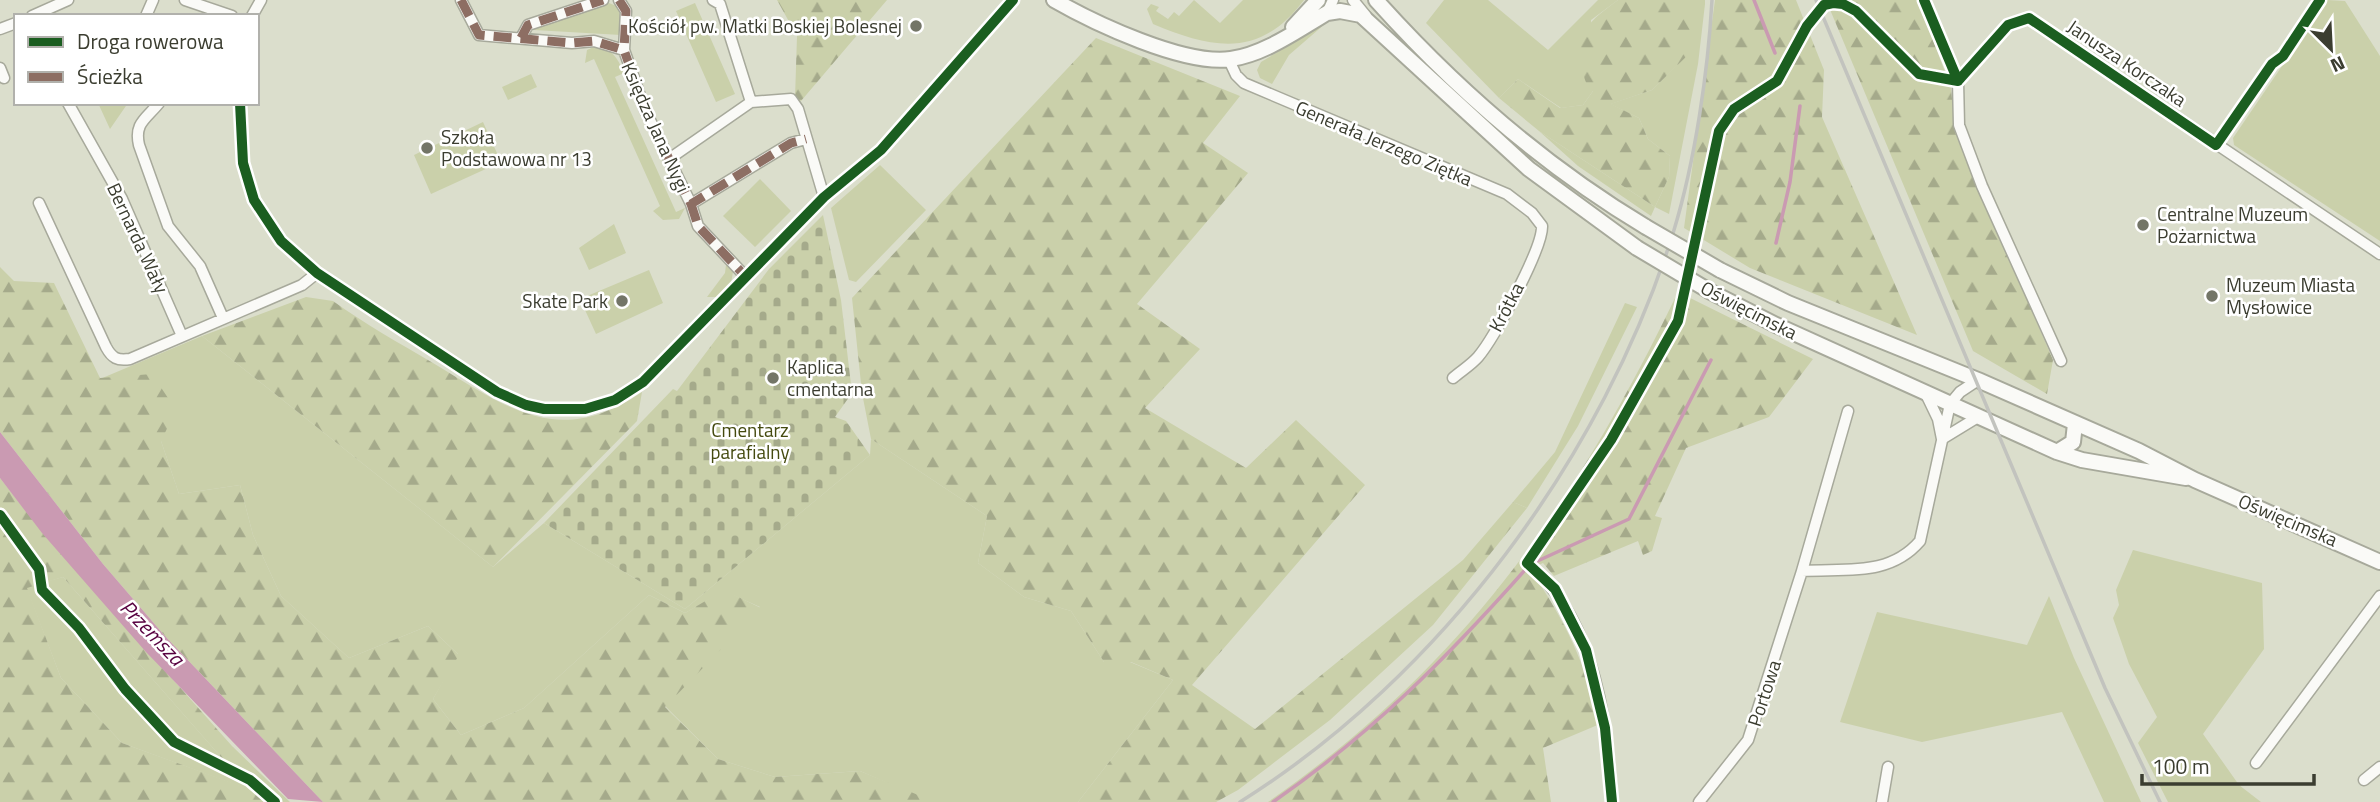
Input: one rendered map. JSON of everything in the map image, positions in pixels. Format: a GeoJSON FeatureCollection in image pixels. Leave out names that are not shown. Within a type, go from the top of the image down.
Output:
{"type":"FeatureCollection","features":[{"type":"Feature","properties":{"kind":"main road"},"geometry":{"type":"LineString","coordinates":[[1054,0],[1169,50],[1205,59],[1229,60],[1285,38],[1318,0]]}},
{"type":"Feature","properties":{"kind":"main road","name":"Oświęcimska"},"geometry":{"type":"LineString","coordinates":[[1376,0],[1416,43],[1526,142],[1573,180],[1646,228],[1720,270],[1788,303],[1978,380],[2172,465],[2194,480],[2380,562]]}},
{"type":"Feature","properties":{"kind":"main road","name":"Oświęcimska"},"geometry":{"type":"LineString","coordinates":[[1285,38],[1330,6],[1370,21],[1497,142],[1562,194],[1637,248],[1711,292],[2057,452],[2082,460],[2194,480]]}},
{"type":"Feature","properties":{"kind":"main road"},"geometry":{"type":"LineString","coordinates":[[2057,452],[2073,442],[2075,424]]}},
{"type":"Feature","properties":{"kind":"street"},"geometry":{"type":"LineString","coordinates":[[36,14],[68,0]]}},
{"type":"Feature","properties":{"kind":"street"},"geometry":{"type":"LineString","coordinates":[[186,0],[227,14]]}},
{"type":"Feature","properties":{"kind":"street","name":"Księdza Jana Nygi"},"geometry":{"type":"LineString","coordinates":[[461,0],[479,35],[572,43],[594,41],[624,50]]}},
{"type":"Feature","properties":{"kind":"street"},"geometry":{"type":"LineString","coordinates":[[521,38],[528,25],[603,0]]}},
{"type":"Feature","properties":{"kind":"street","name":"Księdza Jana Nygi"},"geometry":{"type":"LineString","coordinates":[[619,0],[626,11],[624,50],[645,110],[691,204],[698,226],[746,277]]}},
{"type":"Feature","properties":{"kind":"street"},"geometry":{"type":"LineString","coordinates":[[240,105],[243,163],[254,200],[281,241],[317,273],[496,392],[526,405],[566,410],[600,406],[636,387],[824,197],[881,150],[1013,0]]}},
{"type":"Feature","properties":{"kind":"street","name":"Oświęcimska"},"geometry":{"type":"LineString","coordinates":[[1353,0],[1370,21]]}},
{"type":"Feature","properties":{"kind":"street"},"geometry":{"type":"LineString","coordinates":[[717,1],[751,102]]}},
{"type":"Feature","properties":{"kind":"street","name":"Janusza Korczaka"},"geometry":{"type":"LineString","coordinates":[[2061,361],[1998,223],[1959,125],[1958,81],[2008,25],[2029,18],[2380,254]]}},
{"type":"Feature","properties":{"kind":"street","name":"Generała Jerzego Ziętka"},"geometry":{"type":"LineString","coordinates":[[1229,60],[1236,75],[1244,83],[1507,194],[1532,213],[1542,226]]}},
{"type":"Feature","properties":{"kind":"street"},"geometry":{"type":"LineString","coordinates":[[0,68],[4,78]]}},
{"type":"Feature","properties":{"kind":"street"},"geometry":{"type":"LineString","coordinates":[[669,159],[751,102],[791,99],[824,197]]}},
{"type":"Feature","properties":{"kind":"street","name":"Bernarda Wały"},"geometry":{"type":"LineString","coordinates":[[69,105],[122,199],[182,336]]}},
{"type":"Feature","properties":{"kind":"street","name":"Bernarda Wały"},"geometry":{"type":"LineString","coordinates":[[157,105],[139,123],[136,131],[139,145],[164,218],[200,266],[223,318]]}},
{"type":"Feature","properties":{"kind":"street","name":"Księdza Jana Nygi"},"geometry":{"type":"LineString","coordinates":[[691,204],[791,143],[806,139]]}},
{"type":"Feature","properties":{"kind":"street"},"geometry":{"type":"LineString","coordinates":[[39,203],[110,355],[122,360],[130,359],[302,285],[317,273]]}},
{"type":"Feature","properties":{"kind":"street","name":"Krótka"},"geometry":{"type":"LineString","coordinates":[[1453,378],[1478,357],[1501,318],[1538,247],[1542,226]]}},
{"type":"Feature","properties":{"kind":"street"},"geometry":{"type":"LineString","coordinates":[[1802,571],[1887,567],[1907,557],[1920,541],[1950,404],[1960,392],[1978,380]]}},
{"type":"Feature","properties":{"kind":"street"},"geometry":{"type":"LineString","coordinates":[[1925,392],[1938,419],[1942,439]]}},
{"type":"Feature","properties":{"kind":"street","name":"Portowa"},"geometry":{"type":"LineString","coordinates":[[1699,802],[1748,740],[1802,571],[1848,411]]}},
{"type":"Feature","properties":{"kind":"street"},"geometry":{"type":"LineString","coordinates":[[1942,439],[1978,417]]}},
{"type":"Feature","properties":{"kind":"street"},"geometry":{"type":"LineString","coordinates":[[1536,571],[1555,589],[1586,650],[1605,728],[1612,802]]}},
{"type":"Feature","properties":{"kind":"street"},"geometry":{"type":"LineString","coordinates":[[2256,763],[2380,596]]}},
{"type":"Feature","properties":{"kind":"street"},"geometry":{"type":"LineString","coordinates":[[1882,802],[1888,767]]}},
{"type":"Feature","properties":{"kind":"street"},"geometry":{"type":"LineString","coordinates":[[2364,780],[2380,767]]}},
{"type":"Feature","properties":{"kind":"green space"},"geometry":{"type":"Polygon","coordinates":[[[777,0],[887,0],[801,101],[795,98],[797,36],[777,0]]]}},
{"type":"Feature","properties":{"kind":"green space"},"geometry":{"type":"Polygon","coordinates":[[[1194,0],[1220,23],[1243,0],[1304,0],[1287,19],[1270,32],[1253,40],[1234,44],[1216,43],[1175,33],[1153,24],[1147,9],[1151,4],[1159,7],[1156,11],[1168,19],[1174,12],[1179,16],[1194,0]]]}},
{"type":"Feature","properties":{"kind":"green space"},"geometry":{"type":"Polygon","coordinates":[[[1444,0],[1488,0],[1548,50],[1598,0],[1618,0],[1591,20],[1593,91],[1583,105],[1561,108],[1518,79],[1499,98],[1426,23],[1444,0]]]}},
{"type":"Feature","properties":{"kind":"green space"},"geometry":{"type":"Polygon","coordinates":[[[1618,0],[1690,0],[1691,52],[1652,90],[1611,104],[1639,118],[1648,139],[1670,156],[1669,177],[1655,207],[1539,131],[1499,98],[1518,79],[1560,108],[1583,105],[1593,91],[1584,77],[1582,67],[1580,45],[1583,36],[1593,21],[1618,0]]]}},
{"type":"Feature","properties":{"kind":"green space"},"geometry":{"type":"Polygon","coordinates":[[[1690,0],[1705,0],[1698,64],[1669,214],[1655,207],[1669,177],[1670,156],[1648,139],[1639,118],[1610,104],[1652,90],[1690,52],[1690,0]]]}},
{"type":"Feature","properties":{"kind":"green space"},"geometry":{"type":"Polygon","coordinates":[[[1715,0],[1796,0],[1824,70],[1822,117],[1917,335],[1750,268],[1684,228],[1715,0]]]}},
{"type":"Feature","properties":{"kind":"green space"},"geometry":{"type":"Polygon","coordinates":[[[1826,0],[1918,0],[1951,88],[1955,132],[2053,360],[2047,394],[1973,351],[1826,0]]]}},
{"type":"Feature","properties":{"kind":"green space"},"geometry":{"type":"Polygon","coordinates":[[[2327,0],[2345,1],[2380,56],[2380,241],[2234,145],[2233,138],[2327,0]]]}},
{"type":"Feature","properties":{"kind":"green space"},"geometry":{"type":"Polygon","coordinates":[[[609,3],[619,7],[621,35],[534,30],[535,26],[609,3]]]}},
{"type":"Feature","properties":{"kind":"green space"},"geometry":{"type":"Polygon","coordinates":[[[695,3],[735,94],[716,102],[676,11],[695,3]]]}},
{"type":"Feature","properties":{"kind":"green space"},"geometry":{"type":"Polygon","coordinates":[[[1326,23],[1289,55],[1272,84],[1260,78],[1257,70],[1261,62],[1326,23]]]}},
{"type":"Feature","properties":{"kind":"green space"},"geometry":{"type":"Polygon","coordinates":[[[1096,38],[1240,96],[1203,143],[1248,173],[1137,304],[1200,349],[1145,408],[1246,468],[1296,420],[1365,485],[1192,685],[1255,729],[1463,560],[1513,502],[1527,508],[1433,625],[1330,720],[1238,790],[1216,802],[1078,802],[1173,680],[1131,662],[1104,662],[1071,611],[1024,597],[978,563],[987,516],[871,439],[862,393],[852,298],[1096,38]]]}},
{"type":"Feature","properties":{"kind":"green space"},"geometry":{"type":"Polygon","coordinates":[[[596,46],[617,58],[624,73],[615,77],[676,212],[685,208],[679,219],[663,220],[653,211],[660,206],[594,59],[585,63],[587,50],[596,46]]]}},
{"type":"Feature","properties":{"kind":"green space"},"geometry":{"type":"Polygon","coordinates":[[[531,74],[537,87],[508,100],[502,87],[531,74]]]}},
{"type":"Feature","properties":{"kind":"green space"},"geometry":{"type":"Polygon","coordinates":[[[99,105],[127,105],[110,129],[99,105]]]}},
{"type":"Feature","properties":{"kind":"green space"},"geometry":{"type":"Polygon","coordinates":[[[483,122],[501,162],[431,194],[414,155],[483,122]]]}},
{"type":"Feature","properties":{"kind":"green space"},"geometry":{"type":"Polygon","coordinates":[[[1539,131],[1655,207],[1651,216],[1578,166],[1539,131]]]}},
{"type":"Feature","properties":{"kind":"green space"},"geometry":{"type":"Polygon","coordinates":[[[880,165],[926,210],[856,282],[849,280],[831,208],[880,165]]]}},
{"type":"Feature","properties":{"kind":"green space"},"geometry":{"type":"Polygon","coordinates":[[[760,179],[791,211],[755,247],[723,216],[760,179]]]}},
{"type":"Feature","properties":{"kind":"green space","name":"Cmentarz parafialny"},"geometry":{"type":"Polygon","coordinates":[[[823,215],[841,300],[852,393],[835,417],[846,421],[870,455],[685,609],[544,523],[673,389],[677,391],[769,269],[823,215]]]}},
{"type":"Feature","properties":{"kind":"green space"},"geometry":{"type":"Polygon","coordinates":[[[614,224],[626,253],[589,270],[579,248],[614,224]]]}},
{"type":"Feature","properties":{"kind":"green space"},"geometry":{"type":"Polygon","coordinates":[[[726,265],[733,272],[731,283],[718,297],[707,297],[725,273],[726,265]]]}},
{"type":"Feature","properties":{"kind":"green space"},"geometry":{"type":"Polygon","coordinates":[[[0,267],[14,281],[54,283],[100,378],[152,374],[176,410],[161,441],[179,494],[240,485],[253,535],[281,596],[349,658],[428,626],[459,655],[433,699],[461,735],[524,708],[649,595],[685,613],[724,590],[761,608],[665,707],[718,759],[775,777],[860,771],[935,802],[323,802],[164,635],[103,564],[0,432],[0,267]]]}},
{"type":"Feature","properties":{"kind":"green space","name":"Skate Park"},"geometry":{"type":"Polygon","coordinates":[[[649,270],[663,303],[596,334],[580,299],[649,270]]]}},
{"type":"Feature","properties":{"kind":"green space"},"geometry":{"type":"Polygon","coordinates":[[[1678,292],[1813,359],[1769,417],[1686,448],[1655,516],[1662,518],[1652,551],[1643,555],[1638,541],[1554,576],[1543,563],[1530,569],[1573,643],[1600,724],[1543,748],[1551,802],[1268,802],[1338,750],[1400,695],[1457,637],[1508,576],[1555,511],[1598,443],[1678,292]]]}},
{"type":"Feature","properties":{"kind":"green space"},"geometry":{"type":"Polygon","coordinates":[[[306,297],[333,301],[485,395],[534,416],[559,420],[584,418],[612,409],[642,392],[637,421],[493,567],[202,336],[306,297]]]}},
{"type":"Feature","properties":{"kind":"green space"},"geometry":{"type":"Polygon","coordinates":[[[1625,303],[1637,307],[1578,426],[1527,508],[1513,502],[1555,452],[1625,303]]]}},
{"type":"Feature","properties":{"kind":"green space"},"geometry":{"type":"Polygon","coordinates":[[[202,336],[493,567],[544,523],[685,609],[870,455],[871,439],[987,516],[978,563],[1024,597],[1071,611],[1104,662],[1130,662],[1173,680],[1078,802],[931,802],[860,771],[775,777],[718,759],[665,706],[760,607],[724,591],[685,613],[649,595],[524,708],[461,735],[433,699],[458,654],[428,626],[349,658],[281,596],[253,535],[240,485],[179,494],[161,441],[100,379],[202,336]]]}},
{"type":"Feature","properties":{"kind":"green space"},"geometry":{"type":"Polygon","coordinates":[[[0,478],[43,533],[232,746],[290,802],[0,802],[0,478]],[[63,577],[27,588],[61,678],[122,743],[249,789],[63,577]]]}},
{"type":"Feature","properties":{"kind":"green space"},"geometry":{"type":"Polygon","coordinates":[[[2133,550],[2262,583],[2264,649],[2203,734],[2239,785],[2261,802],[2168,802],[2138,743],[2157,717],[2129,664],[2113,618],[2119,605],[2116,590],[2133,550]]]}},
{"type":"Feature","properties":{"kind":"green space"},"geometry":{"type":"Polygon","coordinates":[[[63,577],[250,790],[122,743],[61,678],[26,587],[63,577]]]}},
{"type":"Feature","properties":{"kind":"green space"},"geometry":{"type":"Polygon","coordinates":[[[2049,596],[2074,658],[2141,802],[2104,802],[2062,712],[1922,742],[1840,722],[1877,612],[2027,645],[2049,596]]]}},
{"type":"Feature","properties":{"kind":"water","name":"Przemsza"},"geometry":{"type":"Polygon","coordinates":[[[0,432],[103,564],[164,635],[323,802],[288,799],[146,652],[42,533],[0,478],[0,432]]]}},
{"type":"Feature","properties":{"kind":"waterway"},"geometry":{"type":"LineString","coordinates":[[1754,0],[1775,53]]}},
{"type":"Feature","properties":{"kind":"waterway"},"geometry":{"type":"LineString","coordinates":[[1776,243],[1790,182],[1800,106]]}},
{"type":"Feature","properties":{"kind":"waterway"},"geometry":{"type":"LineString","coordinates":[[1531,564],[1629,519],[1711,360]]}},
{"type":"Feature","properties":{"kind":"waterway"},"geometry":{"type":"LineString","coordinates":[[1273,802],[1343,749],[1406,694],[1525,570]]}},
{"type":"Feature","properties":{"kind":"railway"},"geometry":{"type":"LineString","coordinates":[[1240,802],[1313,751],[1383,691],[1447,625],[1506,554],[1559,477],[1605,397],[1643,314],[1674,230],[1699,116],[1712,0]]}},
{"type":"Feature","properties":{"kind":"railway"},"geometry":{"type":"LineString","coordinates":[[1816,0],[2105,688],[2160,802]]}},
{"type":"Feature","properties":{"kind":"marked path"},"geometry":{"type":"LineString","coordinates":[[461,0],[479,35],[572,43],[594,41],[624,50],[645,110],[691,204],[791,143],[806,139]]}},
{"type":"Feature","properties":{"kind":"marked path"},"geometry":{"type":"LineString","coordinates":[[521,38],[528,25],[603,0]]}},
{"type":"Feature","properties":{"kind":"marked path"},"geometry":{"type":"LineString","coordinates":[[619,0],[626,11],[624,50]]}},
{"type":"Feature","properties":{"kind":"marked path"},"geometry":{"type":"LineString","coordinates":[[691,204],[698,226],[746,277]]}},
{"type":"Feature","properties":{"kind":"cycle path"},"geometry":{"type":"LineString","coordinates":[[240,105],[243,163],[254,200],[281,241],[317,273],[497,392],[526,405],[544,409],[585,409],[615,400],[643,382],[824,197],[881,150],[1013,0]]}},
{"type":"Feature","properties":{"kind":"cycle path"},"geometry":{"type":"LineString","coordinates":[[1924,0],[1958,81]]}},
{"type":"Feature","properties":{"kind":"cycle path"},"geometry":{"type":"LineString","coordinates":[[1958,81],[2008,25],[2029,18],[2216,145],[2272,64],[2283,56],[2320,0]]}},
{"type":"Feature","properties":{"kind":"cycle path"},"geometry":{"type":"LineString","coordinates":[[1612,802],[1605,728],[1586,650],[1555,589],[1527,563],[1611,440],[1678,321],[1719,131],[1734,109],[1777,81],[1807,26],[1824,5],[1833,3],[1843,4],[1856,11],[1919,74],[1958,81]]}},
{"type":"Feature","properties":{"kind":"cycle path"},"geometry":{"type":"LineString","coordinates":[[0,515],[39,569],[42,590],[79,628],[125,689],[174,742],[250,780],[275,802]]}},
{"type":"Feature","properties":{"kind":"place","name":"Kościół pw. Matki Boskiej Bolesnej"},"geometry":{"type":"Point","coordinates":[916,26]}},
{"type":"Feature","properties":{"kind":"place","name":"Szkoła Podstawowa nr 13"},"geometry":{"type":"Point","coordinates":[427,148]}},
{"type":"Feature","properties":{"kind":"place","name":"Centralne Muzeum Pożarnictwa"},"geometry":{"type":"Point","coordinates":[2143,225]}},
{"type":"Feature","properties":{"kind":"place","name":"Muzeum Miasta Mysłowice"},"geometry":{"type":"Point","coordinates":[2212,296]}},
{"type":"Feature","properties":{"kind":"place","name":"Skate Park"},"geometry":{"type":"Point","coordinates":[622,301]}},
{"type":"Feature","properties":{"kind":"place","name":"Kaplica cmentarna"},"geometry":{"type":"Point","coordinates":[773,378]}}]}
